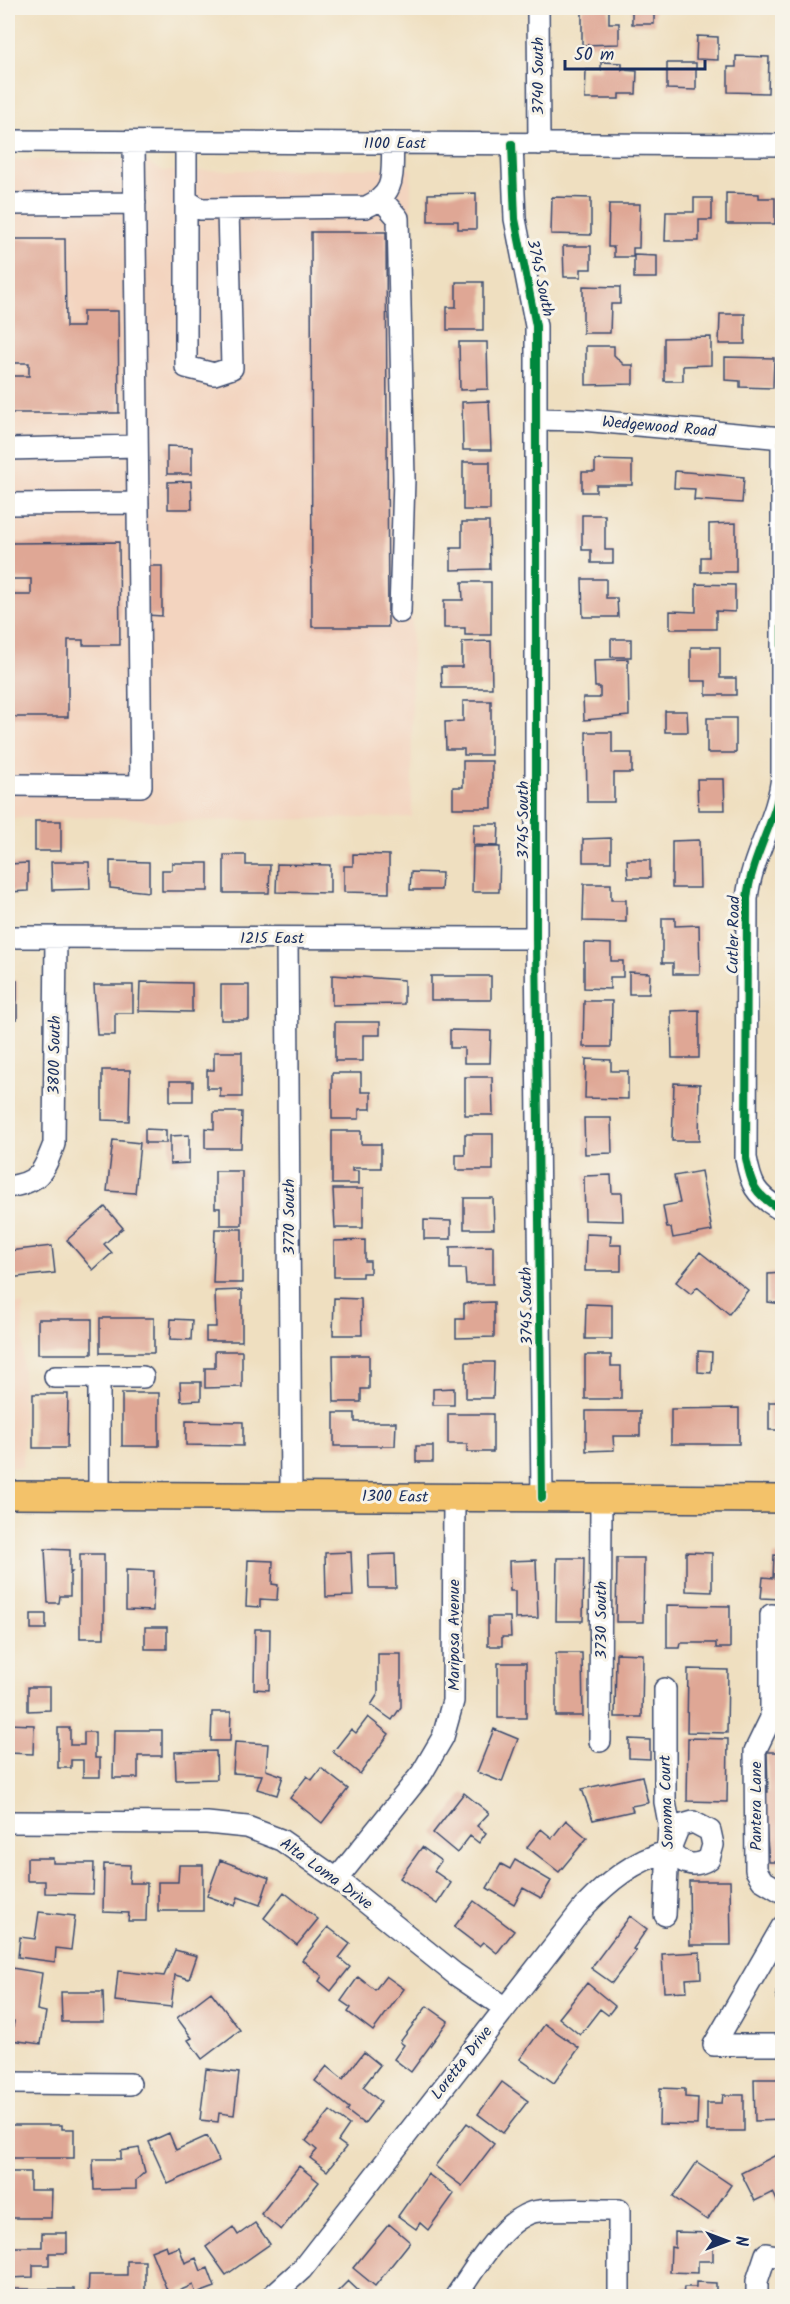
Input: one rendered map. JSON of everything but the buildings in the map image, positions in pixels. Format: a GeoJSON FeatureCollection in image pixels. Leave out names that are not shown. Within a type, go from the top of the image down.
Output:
{"type":"FeatureCollection","features":[{"type":"Feature","properties":{"kind":"main road","name":"1300 East"},"geometry":{"type":"LineString","coordinates":[[8,1495],[783,1499]]}},
{"type":"Feature","properties":{"kind":"street","name":"3740 South"},"geometry":{"type":"LineString","coordinates":[[538,8],[539,144]]}},
{"type":"Feature","properties":{"kind":"street","name":"1100 East"},"geometry":{"type":"LineString","coordinates":[[8,141],[783,145]]}},
{"type":"Feature","properties":{"kind":"street"},"geometry":{"type":"LineString","coordinates":[[8,786],[141,786],[134,142]]}},
{"type":"Feature","properties":{"kind":"street"},"geometry":{"type":"LineString","coordinates":[[186,142],[186,367],[214,374],[232,368],[228,209]]}},
{"type":"Feature","properties":{"kind":"street"},"geometry":{"type":"LineString","coordinates":[[186,200],[201,209],[366,207],[382,200],[389,190],[393,143]]}},
{"type":"Feature","properties":{"kind":"street","name":"3745 South"},"geometry":{"type":"LineString","coordinates":[[512,144],[515,219],[536,326],[536,938],[542,1498]]}},
{"type":"Feature","properties":{"kind":"street"},"geometry":{"type":"LineString","coordinates":[[382,200],[398,218],[404,479],[400,612]]}},
{"type":"Feature","properties":{"kind":"street"},"geometry":{"type":"LineString","coordinates":[[8,204],[135,203]]}},
{"type":"Feature","properties":{"kind":"street","name":"Wedgewood Road"},"geometry":{"type":"LineString","coordinates":[[536,419],[582,420],[782,438]]}},
{"type":"Feature","properties":{"kind":"street","name":"Cutler Road"},"geometry":{"type":"LineString","coordinates":[[778,1208],[760,1197],[750,1177],[746,1158],[747,923],[749,876],[781,791],[782,438]]}},
{"type":"Feature","properties":{"kind":"street"},"geometry":{"type":"LineString","coordinates":[[8,449],[137,446]]}},
{"type":"Feature","properties":{"kind":"street"},"geometry":{"type":"LineString","coordinates":[[8,504],[138,503]]}},
{"type":"Feature","properties":{"kind":"street","name":"1215 East"},"geometry":{"type":"LineString","coordinates":[[8,937],[536,938]]}},
{"type":"Feature","properties":{"kind":"street","name":"3800 South"},"geometry":{"type":"LineString","coordinates":[[8,1187],[28,1184],[44,1172],[54,1144],[56,937]]}},
{"type":"Feature","properties":{"kind":"street","name":"3770 South"},"geometry":{"type":"LineString","coordinates":[[287,939],[291,1496]]}},
{"type":"Feature","properties":{"kind":"street"},"geometry":{"type":"LineString","coordinates":[[55,1377],[143,1377]]}},
{"type":"Feature","properties":{"kind":"street"},"geometry":{"type":"LineString","coordinates":[[99,1377],[99,1495]]}},
{"type":"Feature","properties":{"kind":"street","name":"Mariposa Avenue"},"geometry":{"type":"LineString","coordinates":[[337,1879],[434,1756],[449,1719],[455,1683],[454,1498]]}},
{"type":"Feature","properties":{"kind":"street","name":"3730 South"},"geometry":{"type":"LineString","coordinates":[[600,1741],[602,1498]]}},
{"type":"Feature","properties":{"kind":"street","name":"Pantera Lane"},"geometry":{"type":"LineString","coordinates":[[783,1616],[771,1615],[771,1718],[757,1742],[755,1751],[756,1870],[762,1880],[783,1892]]}},
{"type":"Feature","properties":{"kind":"street","name":"Sonoma Court"},"geometry":{"type":"LineString","coordinates":[[664,1689],[665,1802],[669,1823],[665,1915]]}},
{"type":"Feature","properties":{"kind":"street","name":"Alta Loma Drive"},"geometry":{"type":"LineString","coordinates":[[8,1822],[207,1823],[248,1827],[281,1840],[337,1879],[455,1974],[505,2008]]}},
{"type":"Feature","properties":{"kind":"street","name":"Loretta Drive"},"geometry":{"type":"LineString","coordinates":[[272,2296],[302,2269],[584,1907],[605,1885],[631,1866],[669,1851]]}},
{"type":"Feature","properties":{"kind":"street"},"geometry":{"type":"LineString","coordinates":[[783,1927],[714,2045],[783,2045]]}},
{"type":"Feature","properties":{"kind":"street"},"geometry":{"type":"LineString","coordinates":[[8,2083],[130,2084]]}},
{"type":"Feature","properties":{"kind":"street"},"geometry":{"type":"LineString","coordinates":[[456,2296],[502,2233],[520,2217],[537,2211],[619,2210],[619,2296]]}},
{"type":"Feature","properties":{"kind":"street"},"geometry":{"type":"LineString","coordinates":[[757,2296],[757,2281],[766,2254],[783,2257]]}},
{"type":"Feature","properties":{"kind":"shaded area"},"geometry":{"type":"Polygon","coordinates":[[[8,160],[143,160],[163,171],[411,168],[412,817],[164,822],[123,817],[8,818],[8,160]]]}},
{"type":"Feature","properties":{"kind":"shaded area"},"geometry":{"type":"Polygon","coordinates":[[[8,1304],[23,1304],[23,1467],[8,1467],[8,1304]]]}},
{"type":"Feature","properties":{"kind":"cycle path"},"geometry":{"type":"LineString","coordinates":[[512,144],[515,219],[536,326],[536,938],[542,1498]]}},
{"type":"Feature","properties":{"kind":"cycle path"},"geometry":{"type":"LineString","coordinates":[[778,1208],[755,1188],[746,1158],[747,899],[754,867],[776,806],[782,775],[782,438]]}}]}
